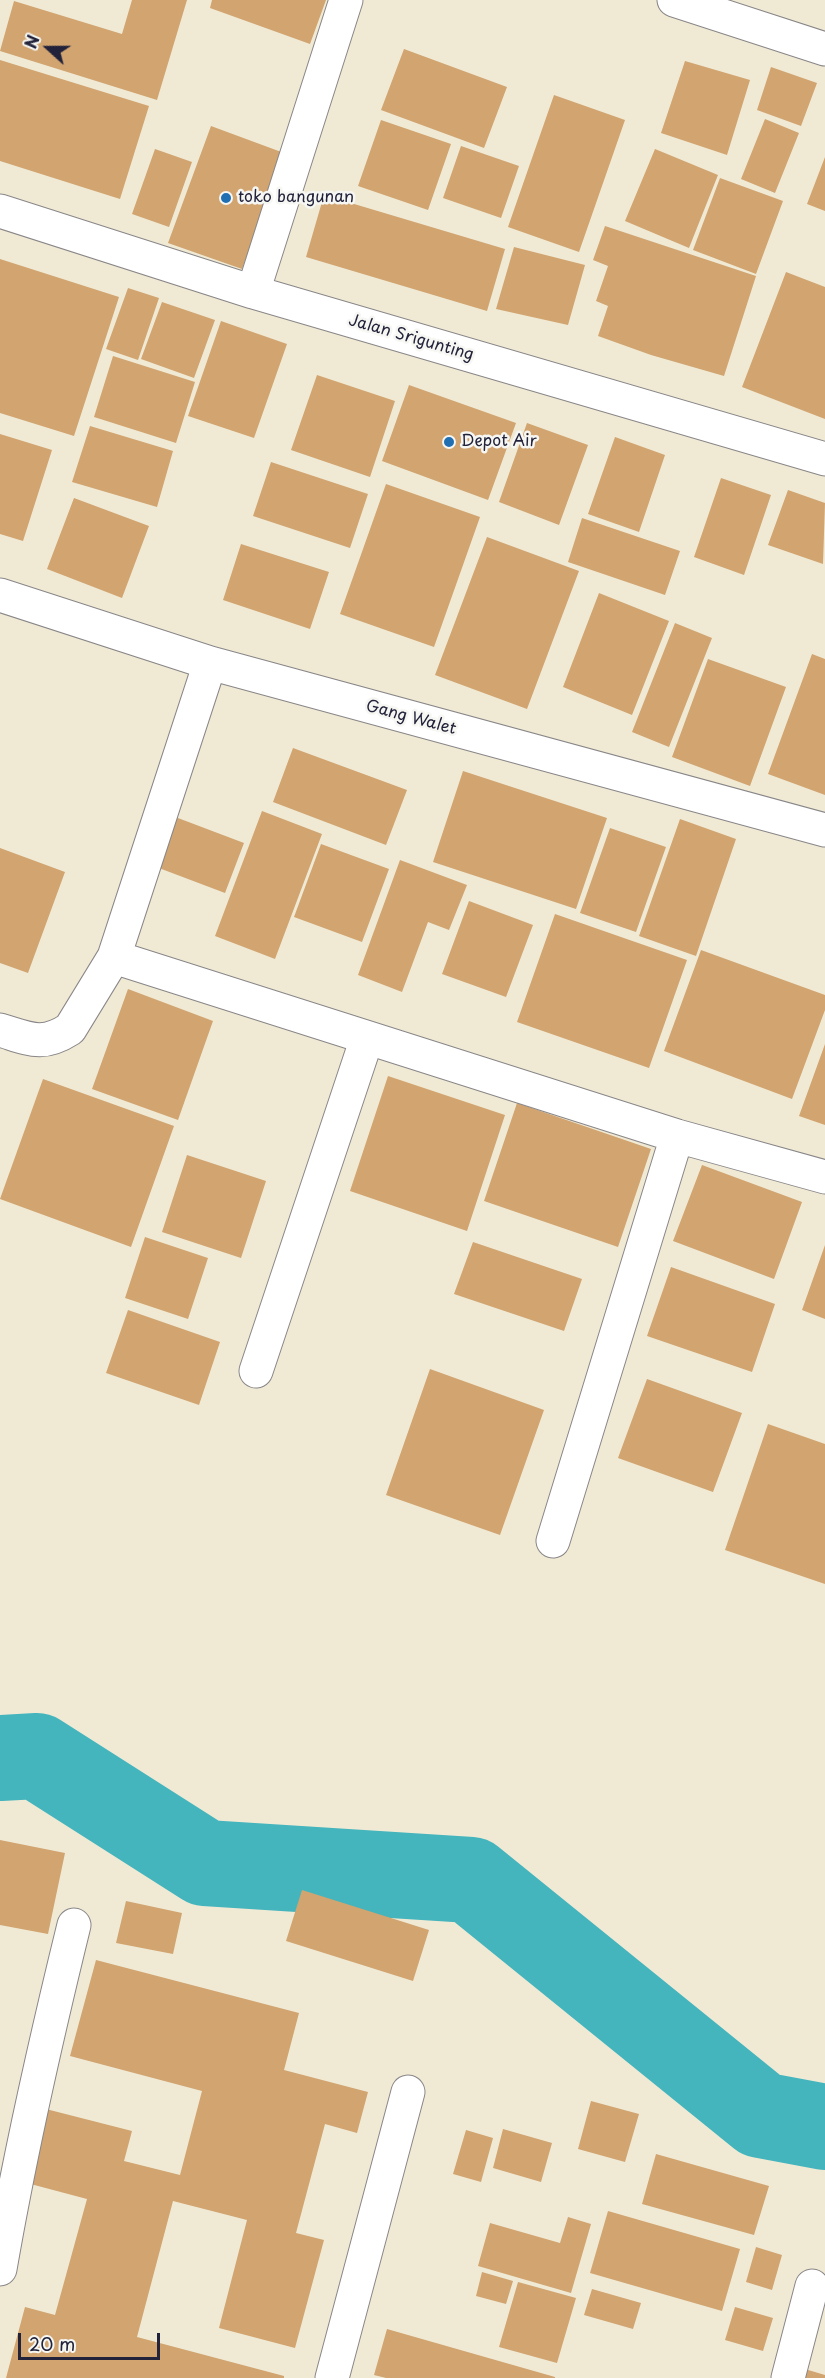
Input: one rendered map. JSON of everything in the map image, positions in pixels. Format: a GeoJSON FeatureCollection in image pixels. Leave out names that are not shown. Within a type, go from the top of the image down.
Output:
{"type":"FeatureCollection","features":[{"type":"Feature","properties":{"kind":"street"},"geometry":{"type":"LineString","coordinates":[[253,292],[346,0]]}},
{"type":"Feature","properties":{"kind":"street"},"geometry":{"type":"LineString","coordinates":[[674,0],[825,49]]}},
{"type":"Feature","properties":{"kind":"street","name":"Jalan Srigunting"},"geometry":{"type":"LineString","coordinates":[[0,211],[253,292],[825,459]]}},
{"type":"Feature","properties":{"kind":"street","name":"Gang Walet"},"geometry":{"type":"LineString","coordinates":[[0,595],[210,663],[825,830]]}},
{"type":"Feature","properties":{"kind":"street"},"geometry":{"type":"LineString","coordinates":[[0,1030],[37,1041],[58,1037],[70,1029],[114,957],[210,663]]}},
{"type":"Feature","properties":{"kind":"street"},"geometry":{"type":"LineString","coordinates":[[114,957],[677,1136],[825,1177]]}},
{"type":"Feature","properties":{"kind":"street"},"geometry":{"type":"LineString","coordinates":[[256,1371],[367,1038]]}},
{"type":"Feature","properties":{"kind":"street"},"geometry":{"type":"LineString","coordinates":[[553,1541],[677,1136]]}},
{"type":"Feature","properties":{"kind":"street"},"geometry":{"type":"LineString","coordinates":[[0,2269],[38,2074],[74,1925]]}},
{"type":"Feature","properties":{"kind":"street"},"geometry":{"type":"LineString","coordinates":[[332,2378],[408,2092]]}},
{"type":"Feature","properties":{"kind":"street"},"geometry":{"type":"LineString","coordinates":[[788,2378],[812,2286]]}},
{"type":"Feature","properties":{"kind":"building"},"geometry":{"type":"Polygon","coordinates":[[[132,0],[187,0],[157,100],[0,51],[14,1],[122,34],[132,0]]]}},
{"type":"Feature","properties":{"kind":"building"},"geometry":{"type":"Polygon","coordinates":[[[212,0],[326,0],[310,44],[210,8],[212,0]]]}},
{"type":"Feature","properties":{"kind":"building"},"geometry":{"type":"Polygon","coordinates":[[[404,49],[507,87],[484,148],[381,110],[404,49]]]}},
{"type":"Feature","properties":{"kind":"building"},"geometry":{"type":"Polygon","coordinates":[[[0,60],[149,106],[120,199],[0,161],[0,60]]]}},
{"type":"Feature","properties":{"kind":"building"},"geometry":{"type":"Polygon","coordinates":[[[685,61],[750,80],[727,155],[661,133],[685,61]]]}},
{"type":"Feature","properties":{"kind":"building"},"geometry":{"type":"Polygon","coordinates":[[[771,67],[817,83],[801,126],[757,110],[771,67]]]}},
{"type":"Feature","properties":{"kind":"building"},"geometry":{"type":"Polygon","coordinates":[[[554,95],[625,120],[579,252],[508,227],[554,95]]]}},
{"type":"Feature","properties":{"kind":"building"},"geometry":{"type":"Polygon","coordinates":[[[765,119],[799,133],[775,193],[741,179],[765,119]]]}},
{"type":"Feature","properties":{"kind":"building"},"geometry":{"type":"Polygon","coordinates":[[[381,120],[451,144],[428,210],[358,186],[381,120]]]}},
{"type":"Feature","properties":{"kind":"building","name":"toko bangunan"},"geometry":{"type":"Polygon","coordinates":[[[211,126],[284,153],[242,269],[168,243],[211,126]]]}},
{"type":"Feature","properties":{"kind":"building"},"geometry":{"type":"Polygon","coordinates":[[[461,146],[519,166],[501,218],[443,198],[461,146]]]}},
{"type":"Feature","properties":{"kind":"building"},"geometry":{"type":"Polygon","coordinates":[[[155,149],[192,162],[169,227],[132,214],[155,149]]]}},
{"type":"Feature","properties":{"kind":"building"},"geometry":{"type":"Polygon","coordinates":[[[655,149],[718,175],[689,248],[625,221],[655,149]]]}},
{"type":"Feature","properties":{"kind":"building"},"geometry":{"type":"Polygon","coordinates":[[[825,157],[825,211],[807,204],[825,157]]]}},
{"type":"Feature","properties":{"kind":"building"},"geometry":{"type":"Polygon","coordinates":[[[720,178],[783,201],[756,274],[693,250],[720,178]]]}},
{"type":"Feature","properties":{"kind":"building"},"geometry":{"type":"Polygon","coordinates":[[[324,195],[505,249],[487,311],[306,257],[324,195]]]}},
{"type":"Feature","properties":{"kind":"building"},"geometry":{"type":"Polygon","coordinates":[[[605,226],[756,276],[724,376],[651,355],[598,336],[608,306],[596,301],[608,266],[593,260],[605,226]]]}},
{"type":"Feature","properties":{"kind":"building"},"geometry":{"type":"Polygon","coordinates":[[[514,247],[585,265],[568,325],[496,309],[514,247]]]}},
{"type":"Feature","properties":{"kind":"building"},"geometry":{"type":"Polygon","coordinates":[[[0,259],[119,297],[74,436],[0,413],[0,259]]]}},
{"type":"Feature","properties":{"kind":"building"},"geometry":{"type":"Polygon","coordinates":[[[786,272],[825,287],[825,419],[742,387],[786,272]]]}},
{"type":"Feature","properties":{"kind":"building"},"geometry":{"type":"Polygon","coordinates":[[[128,288],[159,298],[138,360],[106,349],[128,288]]]}},
{"type":"Feature","properties":{"kind":"building"},"geometry":{"type":"Polygon","coordinates":[[[162,302],[215,320],[194,378],[141,359],[162,302]]]}},
{"type":"Feature","properties":{"kind":"building"},"geometry":{"type":"Polygon","coordinates":[[[221,321],[287,344],[254,438],[188,416],[221,321]]]}},
{"type":"Feature","properties":{"kind":"building"},"geometry":{"type":"Polygon","coordinates":[[[113,356],[195,382],[176,443],[94,417],[113,356]]]}},
{"type":"Feature","properties":{"kind":"building"},"geometry":{"type":"Polygon","coordinates":[[[317,375],[395,401],[370,477],[291,450],[317,375]]]}},
{"type":"Feature","properties":{"kind":"building","name":"Depot Air"},"geometry":{"type":"Polygon","coordinates":[[[409,385],[516,423],[488,500],[382,461],[409,385]]]}},
{"type":"Feature","properties":{"kind":"building"},"geometry":{"type":"Polygon","coordinates":[[[527,423],[588,445],[559,525],[499,502],[527,423]]]}},
{"type":"Feature","properties":{"kind":"building"},"geometry":{"type":"Polygon","coordinates":[[[90,426],[173,451],[157,507],[72,482],[90,426]]]}},
{"type":"Feature","properties":{"kind":"building"},"geometry":{"type":"Polygon","coordinates":[[[0,434],[52,450],[23,541],[0,534],[0,434]]]}},
{"type":"Feature","properties":{"kind":"building"},"geometry":{"type":"Polygon","coordinates":[[[615,437],[665,455],[639,532],[588,514],[615,437]]]}},
{"type":"Feature","properties":{"kind":"building"},"geometry":{"type":"Polygon","coordinates":[[[271,462],[368,494],[350,548],[253,516],[271,462]]]}},
{"type":"Feature","properties":{"kind":"building"},"geometry":{"type":"Polygon","coordinates":[[[721,478],[771,495],[744,575],[694,557],[721,478]]]}},
{"type":"Feature","properties":{"kind":"building"},"geometry":{"type":"Polygon","coordinates":[[[386,484],[480,517],[434,647],[340,614],[386,484]]]}},
{"type":"Feature","properties":{"kind":"building"},"geometry":{"type":"Polygon","coordinates":[[[788,490],[825,503],[823,564],[768,545],[788,490]]]}},
{"type":"Feature","properties":{"kind":"building"},"geometry":{"type":"Polygon","coordinates":[[[74,498],[149,526],[122,598],[47,569],[74,498]]]}},
{"type":"Feature","properties":{"kind":"building"},"geometry":{"type":"Polygon","coordinates":[[[582,518],[680,551],[665,595],[568,562],[582,518]]]}},
{"type":"Feature","properties":{"kind":"building"},"geometry":{"type":"Polygon","coordinates":[[[487,537],[579,571],[527,709],[435,675],[487,537]]]}},
{"type":"Feature","properties":{"kind":"building"},"geometry":{"type":"Polygon","coordinates":[[[241,544],[329,572],[310,629],[223,600],[241,544]]]}},
{"type":"Feature","properties":{"kind":"building"},"geometry":{"type":"Polygon","coordinates":[[[599,593],[669,621],[632,715],[563,687],[599,593]]]}},
{"type":"Feature","properties":{"kind":"building"},"geometry":{"type":"Polygon","coordinates":[[[675,623],[712,638],[669,747],[632,732],[675,623]]]}},
{"type":"Feature","properties":{"kind":"building"},"geometry":{"type":"Polygon","coordinates":[[[812,654],[825,659],[825,795],[768,774],[812,654]]]}},
{"type":"Feature","properties":{"kind":"building"},"geometry":{"type":"Polygon","coordinates":[[[708,659],[786,687],[750,786],[672,757],[708,659]]]}},
{"type":"Feature","properties":{"kind":"building"},"geometry":{"type":"Polygon","coordinates":[[[293,748],[407,790],[386,845],[273,802],[293,748]]]}},
{"type":"Feature","properties":{"kind":"building"},"geometry":{"type":"Polygon","coordinates":[[[463,771],[607,818],[576,909],[433,862],[463,771]]]}},
{"type":"Feature","properties":{"kind":"building"},"geometry":{"type":"Polygon","coordinates":[[[262,811],[322,834],[275,959],[215,936],[262,811]]]}},
{"type":"Feature","properties":{"kind":"building"},"geometry":{"type":"Polygon","coordinates":[[[170,815],[244,843],[225,893],[151,865],[170,815]]]}},
{"type":"Feature","properties":{"kind":"building"},"geometry":{"type":"Polygon","coordinates":[[[680,819],[736,839],[696,956],[639,936],[680,819]]]}},
{"type":"Feature","properties":{"kind":"building"},"geometry":{"type":"Polygon","coordinates":[[[610,828],[666,847],[636,932],[580,913],[610,828]]]}},
{"type":"Feature","properties":{"kind":"building"},"geometry":{"type":"Polygon","coordinates":[[[321,844],[389,869],[362,942],[294,917],[321,844]]]}},
{"type":"Feature","properties":{"kind":"building"},"geometry":{"type":"Polygon","coordinates":[[[0,848],[65,872],[28,973],[0,963],[0,848]]]}},
{"type":"Feature","properties":{"kind":"building"},"geometry":{"type":"Polygon","coordinates":[[[400,860],[467,885],[449,930],[428,922],[402,992],[358,975],[400,860]]]}},
{"type":"Feature","properties":{"kind":"building"},"geometry":{"type":"Polygon","coordinates":[[[469,901],[533,925],[506,997],[442,974],[469,901]]]}},
{"type":"Feature","properties":{"kind":"building"},"geometry":{"type":"Polygon","coordinates":[[[555,914],[687,960],[649,1068],[517,1022],[555,914]]]}},
{"type":"Feature","properties":{"kind":"building"},"geometry":{"type":"Polygon","coordinates":[[[701,950],[825,995],[825,1010],[792,1099],[664,1051],[701,950]]]}},
{"type":"Feature","properties":{"kind":"building"},"geometry":{"type":"Polygon","coordinates":[[[128,989],[213,1021],[178,1120],[92,1089],[128,989]]]}},
{"type":"Feature","properties":{"kind":"building"},"geometry":{"type":"Polygon","coordinates":[[[825,1044],[825,1125],[799,1116],[825,1044]]]}},
{"type":"Feature","properties":{"kind":"building"},"geometry":{"type":"Polygon","coordinates":[[[388,1076],[505,1115],[467,1231],[350,1191],[388,1076]]]}},
{"type":"Feature","properties":{"kind":"building"},"geometry":{"type":"Polygon","coordinates":[[[43,1079],[174,1126],[131,1247],[0,1199],[43,1079]]]}},
{"type":"Feature","properties":{"kind":"building"},"geometry":{"type":"Polygon","coordinates":[[[517,1103],[651,1149],[618,1247],[484,1201],[517,1103]]]}},
{"type":"Feature","properties":{"kind":"building"},"geometry":{"type":"Polygon","coordinates":[[[187,1155],[266,1181],[241,1258],[162,1232],[187,1155]]]}},
{"type":"Feature","properties":{"kind":"building"},"geometry":{"type":"Polygon","coordinates":[[[702,1165],[802,1202],[774,1279],[673,1241],[702,1165]]]}},
{"type":"Feature","properties":{"kind":"building"},"geometry":{"type":"Polygon","coordinates":[[[145,1237],[208,1258],[188,1319],[125,1298],[145,1237]]]}},
{"type":"Feature","properties":{"kind":"building"},"geometry":{"type":"Polygon","coordinates":[[[473,1242],[582,1279],[564,1331],[454,1294],[473,1242]]]}},
{"type":"Feature","properties":{"kind":"building"},"geometry":{"type":"Polygon","coordinates":[[[825,1245],[825,1319],[802,1310],[825,1245]]]}},
{"type":"Feature","properties":{"kind":"building"},"geometry":{"type":"Polygon","coordinates":[[[671,1267],[775,1304],[752,1372],[647,1336],[671,1267]]]}},
{"type":"Feature","properties":{"kind":"building"},"geometry":{"type":"Polygon","coordinates":[[[128,1310],[220,1342],[199,1405],[106,1373],[128,1310]]]}},
{"type":"Feature","properties":{"kind":"building"},"geometry":{"type":"Polygon","coordinates":[[[430,1369],[544,1410],[500,1535],[386,1495],[430,1369]]]}},
{"type":"Feature","properties":{"kind":"building"},"geometry":{"type":"Polygon","coordinates":[[[647,1379],[742,1413],[713,1492],[618,1458],[647,1379]]]}},
{"type":"Feature","properties":{"kind":"building"},"geometry":{"type":"Polygon","coordinates":[[[768,1424],[825,1444],[825,1584],[725,1550],[768,1424]]]}},
{"type":"Feature","properties":{"kind":"building"},"geometry":{"type":"Polygon","coordinates":[[[0,1840],[65,1853],[48,1934],[0,1925],[0,1840]]]}},
{"type":"Feature","properties":{"kind":"building"},"geometry":{"type":"Polygon","coordinates":[[[302,1890],[429,1930],[413,1981],[286,1941],[302,1890]]]}},
{"type":"Feature","properties":{"kind":"building"},"geometry":{"type":"Polygon","coordinates":[[[126,1901],[182,1913],[173,1954],[116,1943],[126,1901]]]}},
{"type":"Feature","properties":{"kind":"building"},"geometry":{"type":"Polygon","coordinates":[[[96,1960],[299,2013],[284,2070],[368,2092],[357,2133],[325,2124],[296,2233],[324,2240],[295,2348],[219,2328],[247,2220],[173,2201],[137,2337],[284,2376],[284,2378],[6,2378],[25,2307],[55,2315],[87,2199],[23,2182],[42,2108],[132,2131],[124,2161],[180,2175],[202,2091],[70,2056],[96,1960]]]}},
{"type":"Feature","properties":{"kind":"building"},"geometry":{"type":"Polygon","coordinates":[[[591,2101],[639,2114],[625,2162],[578,2149],[591,2101]]]}},
{"type":"Feature","properties":{"kind":"building"},"geometry":{"type":"Polygon","coordinates":[[[503,2129],[552,2143],[541,2182],[493,2168],[503,2129]]]}},
{"type":"Feature","properties":{"kind":"building"},"geometry":{"type":"Polygon","coordinates":[[[466,2130],[493,2138],[481,2182],[453,2174],[466,2130]]]}},
{"type":"Feature","properties":{"kind":"building"},"geometry":{"type":"Polygon","coordinates":[[[656,2154],[769,2186],[754,2235],[642,2204],[656,2154]]]}},
{"type":"Feature","properties":{"kind":"building"},"geometry":{"type":"Polygon","coordinates":[[[608,2211],[740,2249],[722,2311],[590,2273],[608,2211]]]}},
{"type":"Feature","properties":{"kind":"building"},"geometry":{"type":"Polygon","coordinates":[[[568,2217],[591,2224],[571,2293],[478,2266],[490,2223],[560,2243],[568,2217]]]}},
{"type":"Feature","properties":{"kind":"building"},"geometry":{"type":"Polygon","coordinates":[[[756,2247],[782,2255],[772,2290],[746,2282],[756,2247]]]}},
{"type":"Feature","properties":{"kind":"building"},"geometry":{"type":"Polygon","coordinates":[[[482,2272],[513,2281],[506,2304],[476,2296],[482,2272]]]}},
{"type":"Feature","properties":{"kind":"building"},"geometry":{"type":"Polygon","coordinates":[[[518,2282],[576,2298],[557,2363],[499,2347],[518,2282]]]}},
{"type":"Feature","properties":{"kind":"building"},"geometry":{"type":"Polygon","coordinates":[[[592,2289],[641,2303],[633,2329],[584,2315],[592,2289]]]}},
{"type":"Feature","properties":{"kind":"building"},"geometry":{"type":"Polygon","coordinates":[[[735,2307],[773,2318],[763,2351],[725,2340],[735,2307]]]}},
{"type":"Feature","properties":{"kind":"building"},"geometry":{"type":"Polygon","coordinates":[[[387,2329],[555,2378],[386,2378],[374,2375],[387,2329]]]}},
{"type":"Feature","properties":{"kind":"building"},"geometry":{"type":"Polygon","coordinates":[[[798,2367],[825,2375],[825,2378],[795,2378],[798,2367]]]}},
{"type":"Feature","properties":{"kind":"waterway"},"geometry":{"type":"LineString","coordinates":[[0,1758],[37,1756],[205,1863],[471,1880],[761,2115],[825,2127]]}},
{"type":"Feature","properties":{"kind":"place","name":"toko bangunan"},"geometry":{"type":"Point","coordinates":[226,198]}},
{"type":"Feature","properties":{"kind":"place","name":"Depot Air"},"geometry":{"type":"Point","coordinates":[449,442]}}]}
